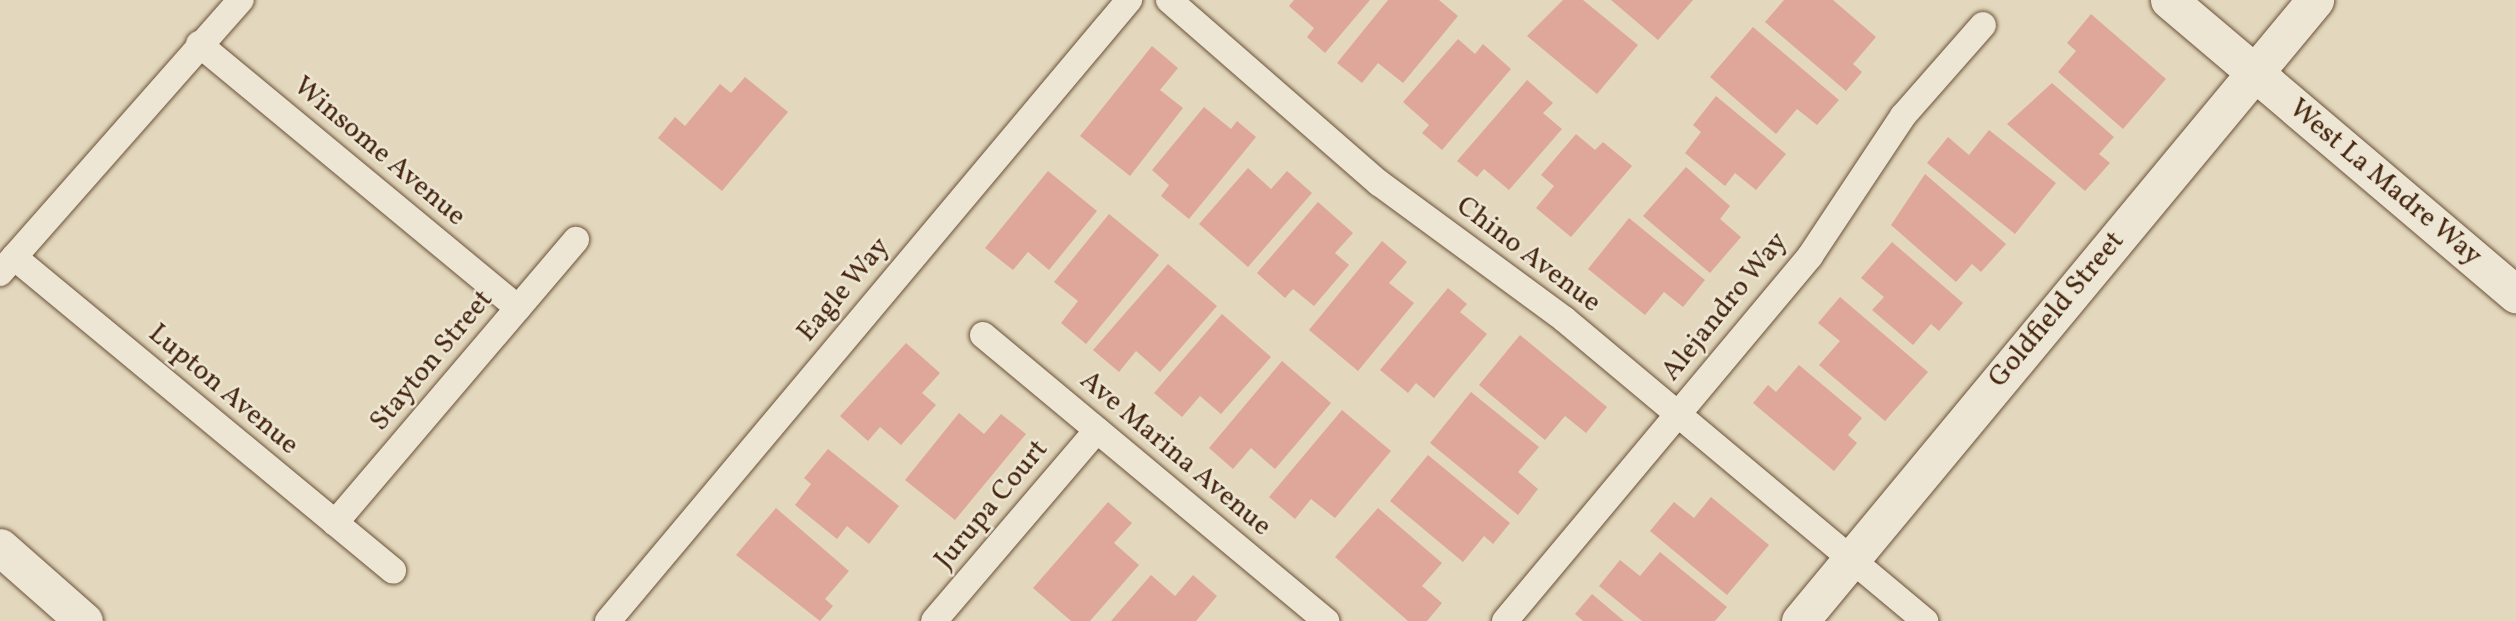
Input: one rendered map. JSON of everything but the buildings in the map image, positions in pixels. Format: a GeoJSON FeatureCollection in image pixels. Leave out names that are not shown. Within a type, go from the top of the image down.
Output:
{"type":"FeatureCollection","features":[{"type":"Feature","properties":{"kind":"street"},"geometry":{"type":"LineString","coordinates":[[7,265],[199,44],[241,0]]}},
{"type":"Feature","properties":{"kind":"street","name":"Eagle Way"},"geometry":{"type":"LineString","coordinates":[[608,621],[1129,0]]}},
{"type":"Feature","properties":{"kind":"street","name":"Chino Avenue"},"geometry":{"type":"LineString","coordinates":[[1169,0],[1379,183],[1564,319],[1925,621]]}},
{"type":"Feature","properties":{"kind":"street","name":"West La Madre Way"},"geometry":{"type":"LineString","coordinates":[[2169,0],[2516,294]]}},
{"type":"Feature","properties":{"kind":"street","name":"Goldfield Street"},"geometry":{"type":"LineString","coordinates":[[1800,621],[2315,0]]}},
{"type":"Feature","properties":{"kind":"street","name":"Alejandro Way"},"geometry":{"type":"LineString","coordinates":[[1505,621],[1810,256],[1903,116],[1983,25]]}},
{"type":"Feature","properties":{"kind":"street","name":"Winsome Avenue"},"geometry":{"type":"LineString","coordinates":[[199,44],[518,308]]}},
{"type":"Feature","properties":{"kind":"street","name":"Stayton Street"},"geometry":{"type":"LineString","coordinates":[[335,523],[576,240]]}},
{"type":"Feature","properties":{"kind":"street","name":"Lupton Avenue"},"geometry":{"type":"LineString","coordinates":[[7,265],[393,570]]}},
{"type":"Feature","properties":{"kind":"street","name":"Ave Marina Avenue"},"geometry":{"type":"LineString","coordinates":[[983,335],[1326,621]]}},
{"type":"Feature","properties":{"kind":"street","name":"Jurupa Court"},"geometry":{"type":"LineString","coordinates":[[934,621],[1097,430]]}},
{"type":"Feature","properties":{"kind":"street"},"geometry":{"type":"LineString","coordinates":[[0,547],[84,621]]}}]}
